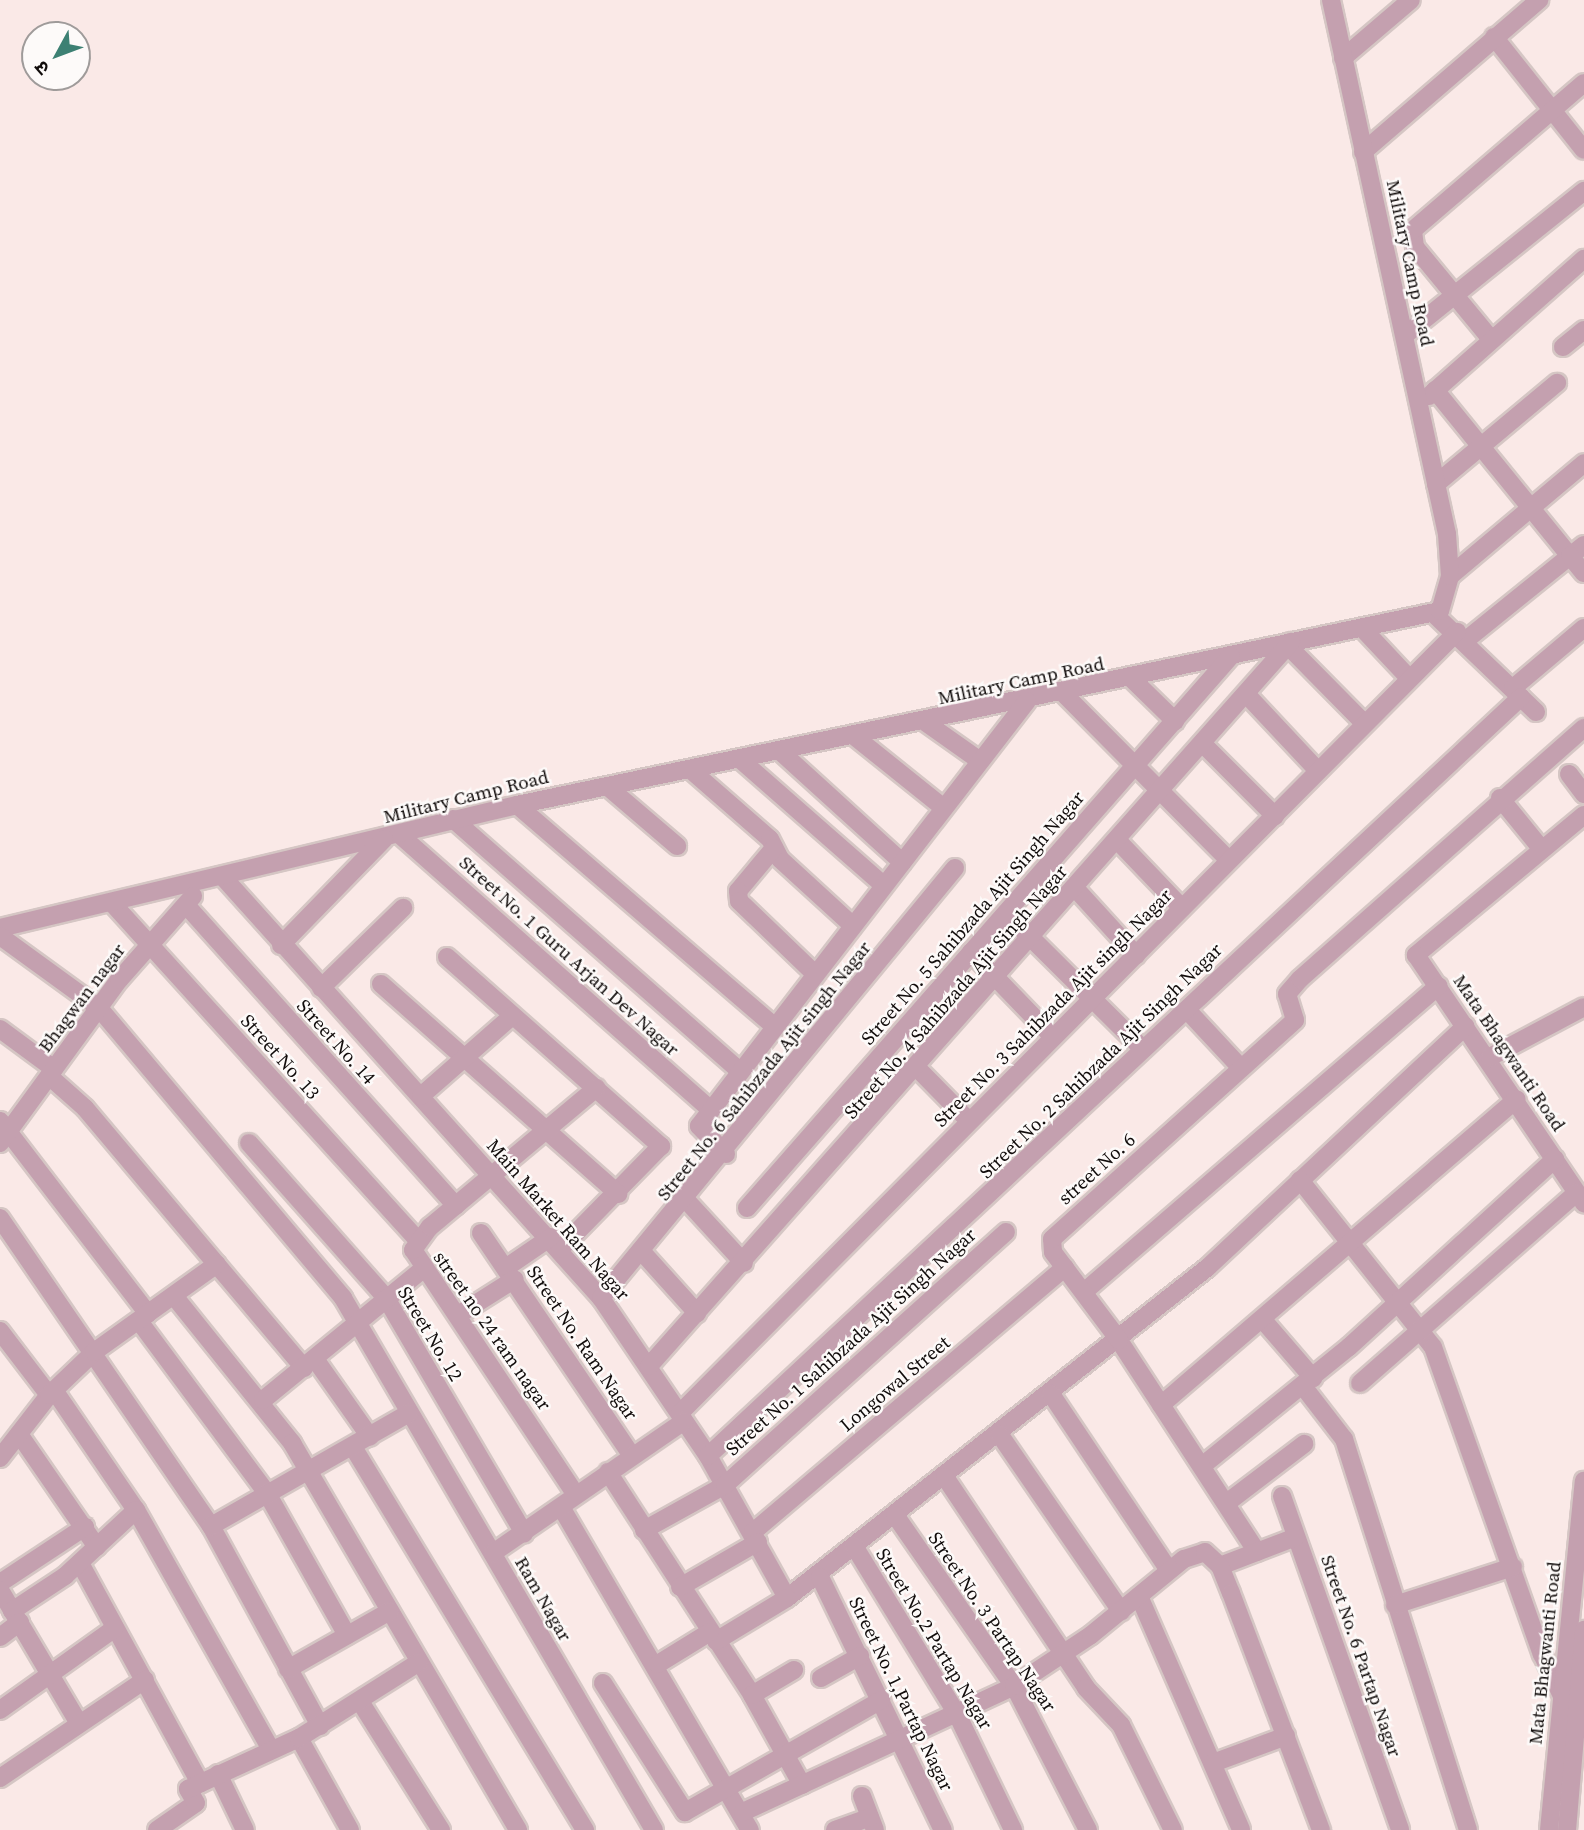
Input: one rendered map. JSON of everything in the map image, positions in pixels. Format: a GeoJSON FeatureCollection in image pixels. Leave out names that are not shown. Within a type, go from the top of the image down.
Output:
{"type":"FeatureCollection","features":[{"type":"Feature","properties":{"kind":"street","name":"Military Camp Road"},"geometry":{"type":"LineString","coordinates":[[0,928],[204,882],[517,805],[742,761],[1435,615],[1444,605],[1450,576],[1436,484],[1331,0]]}},
{"type":"Feature","properties":{"kind":"street"},"geometry":{"type":"LineString","coordinates":[[1343,58],[1411,0]]}},
{"type":"Feature","properties":{"kind":"street"},"geometry":{"type":"LineString","coordinates":[[1363,152],[1539,0]]}},
{"type":"Feature","properties":{"kind":"street"},"geometry":{"type":"LineString","coordinates":[[1494,37],[1584,150]]}},
{"type":"Feature","properties":{"kind":"street"},"geometry":{"type":"LineString","coordinates":[[1490,338],[1413,244],[1413,230],[1584,83]]}},
{"type":"Feature","properties":{"kind":"street"},"geometry":{"type":"LineString","coordinates":[[1405,335],[1584,191]]}},
{"type":"Feature","properties":{"kind":"street"},"geometry":{"type":"LineString","coordinates":[[1584,260],[1490,338],[1430,395],[1484,445],[1533,504],[1577,550],[1584,573]]}},
{"type":"Feature","properties":{"kind":"street"},"geometry":{"type":"LineString","coordinates":[[1563,347],[1584,330]]}},
{"type":"Feature","properties":{"kind":"street"},"geometry":{"type":"LineString","coordinates":[[1436,484],[1557,383]]}},
{"type":"Feature","properties":{"kind":"street"},"geometry":{"type":"LineString","coordinates":[[1450,576],[1584,463]]}},
{"type":"Feature","properties":{"kind":"street","name":"Street No. 3 Sahibzada Ajit singh Nagar"},"geometry":{"type":"LineString","coordinates":[[682,1417],[969,1121],[1275,816],[1409,678],[1577,550]]}},
{"type":"Feature","properties":{"kind":"street"},"geometry":{"type":"LineString","coordinates":[[1435,615],[1461,636],[1536,712]]}},
{"type":"Feature","properties":{"kind":"street","name":"Street No. 2 Sahibzada Ajit Singh Nagar"},"geometry":{"type":"LineString","coordinates":[[708,1456],[1187,1010],[1584,628]]}},
{"type":"Feature","properties":{"kind":"street"},"geometry":{"type":"LineString","coordinates":[[1363,629],[1409,678]]}},
{"type":"Feature","properties":{"kind":"street"},"geometry":{"type":"LineString","coordinates":[[1289,644],[1364,723]]}},
{"type":"Feature","properties":{"kind":"street","name":"Street No. 4 Sahibzada Ajit Singh Nagar"},"geometry":{"type":"LineString","coordinates":[[649,1366],[917,1068],[1289,644]]}},
{"type":"Feature","properties":{"kind":"street","name":"Street No. 5 Sahibzada Ajit Singh Nagar"},"geometry":{"type":"LineString","coordinates":[[747,1208],[1231,656]]}},
{"type":"Feature","properties":{"kind":"street"},"geometry":{"type":"LineString","coordinates":[[1133,680],[1175,721]]}},
{"type":"Feature","properties":{"kind":"street"},"geometry":{"type":"LineString","coordinates":[[1064,694],[1229,860]]}},
{"type":"Feature","properties":{"kind":"street"},"geometry":{"type":"LineString","coordinates":[[1247,695],[1318,771]]}},
{"type":"Feature","properties":{"kind":"street"},"geometry":{"type":"LineString","coordinates":[[726,1154],[697,1130],[710,1109],[1027,701]]}},
{"type":"Feature","properties":{"kind":"street"},"geometry":{"type":"LineString","coordinates":[[925,722],[980,761]]}},
{"type":"Feature","properties":{"kind":"street"},"geometry":{"type":"LineString","coordinates":[[1584,728],[1500,798],[1540,847],[1584,815]]}},
{"type":"Feature","properties":{"kind":"street"},"geometry":{"type":"LineString","coordinates":[[854,736],[944,808]]}},
{"type":"Feature","properties":{"kind":"street"},"geometry":{"type":"LineString","coordinates":[[1203,744],[1275,816]]}},
{"type":"Feature","properties":{"kind":"street"},"geometry":{"type":"LineString","coordinates":[[781,752],[901,862]]}},
{"type":"Feature","properties":{"kind":"street"},"geometry":{"type":"LineString","coordinates":[[742,761],[883,885]]}},
{"type":"Feature","properties":{"kind":"street"},"geometry":{"type":"LineString","coordinates":[[692,771],[853,926]]}},
{"type":"Feature","properties":{"kind":"street"},"geometry":{"type":"LineString","coordinates":[[1569,774],[1584,794]]}},
{"type":"Feature","properties":{"kind":"street"},"geometry":{"type":"LineString","coordinates":[[608,787],[677,846]]}},
{"type":"Feature","properties":{"kind":"street","name":"street No. 6"},"geometry":{"type":"LineString","coordinates":[[1119,1340],[1065,1267],[1052,1239],[1297,1016],[1286,997],[1294,984],[1500,798]]}},
{"type":"Feature","properties":{"kind":"street"},"geometry":{"type":"LineString","coordinates":[[517,805],[774,1026]]}},
{"type":"Feature","properties":{"kind":"street"},"geometry":{"type":"LineString","coordinates":[[453,819],[739,1070]]}},
{"type":"Feature","properties":{"kind":"street"},"geometry":{"type":"LineString","coordinates":[[281,945],[392,837]]}},
{"type":"Feature","properties":{"kind":"street","name":"Street No. 1 Guru Arjan Dev Nagar"},"geometry":{"type":"LineString","coordinates":[[392,837],[710,1109]]}},
{"type":"Feature","properties":{"kind":"street"},"geometry":{"type":"LineString","coordinates":[[1117,840],[1182,908]]}},
{"type":"Feature","properties":{"kind":"street","name":"Mata Bhagwanti Road"},"geometry":{"type":"LineString","coordinates":[[1540,847],[1423,945],[1416,955],[1490,1057],[1580,1198]]}},
{"type":"Feature","properties":{"kind":"street"},"geometry":{"type":"LineString","coordinates":[[774,848],[738,891],[738,901],[815,974]]}},
{"type":"Feature","properties":{"kind":"street","name":"Street No. 6 Sahibzada Ajit singh Nagar"},"geometry":{"type":"LineString","coordinates":[[601,1298],[643,1253],[726,1154],[955,867]]}},
{"type":"Feature","properties":{"kind":"street","name":"Main Market Ram Nagar"},"geometry":{"type":"LineString","coordinates":[[223,877],[281,945],[556,1243],[601,1298],[708,1456],[756,1537],[787,1598]]}},
{"type":"Feature","properties":{"kind":"street","name":"Bhagwan nagar"},"geometry":{"type":"LineString","coordinates":[[0,1143],[6,1125],[52,1073],[99,1008],[204,882]]}},
{"type":"Feature","properties":{"kind":"street"},"geometry":{"type":"LineString","coordinates":[[1075,888],[1136,955]]}},
{"type":"Feature","properties":{"kind":"street","name":"Street No. 13"},"geometry":{"type":"LineString","coordinates":[[112,903],[417,1239]]}},
{"type":"Feature","properties":{"kind":"street","name":"Street No. 14"},"geometry":{"type":"LineString","coordinates":[[186,905],[456,1206]]}},
{"type":"Feature","properties":{"kind":"street"},"geometry":{"type":"LineString","coordinates":[[321,988],[403,908]]}},
{"type":"Feature","properties":{"kind":"street"},"geometry":{"type":"LineString","coordinates":[[1006,913],[1143,1049]]}},
{"type":"Feature","properties":{"kind":"street"},"geometry":{"type":"LineString","coordinates":[[0,936],[99,1008],[359,1322],[409,1413],[493,1553]]}},
{"type":"Feature","properties":{"kind":"street"},"geometry":{"type":"LineString","coordinates":[[971,952],[1053,1037]]}},
{"type":"Feature","properties":{"kind":"street"},"geometry":{"type":"LineString","coordinates":[[447,957],[661,1146],[618,1194],[556,1243],[506,1267],[458,1315]]}},
{"type":"Feature","properties":{"kind":"street"},"geometry":{"type":"LineString","coordinates":[[382,984],[463,1060],[618,1194]]}},
{"type":"Feature","properties":{"kind":"street"},"geometry":{"type":"LineString","coordinates":[[1084,1291],[1437,986]]}},
{"type":"Feature","properties":{"kind":"street"},"geometry":{"type":"LineString","coordinates":[[1490,1057],[1584,1007]]}},
{"type":"Feature","properties":{"kind":"street"},"geometry":{"type":"LineString","coordinates":[[1187,1010],[1241,1068]]}},
{"type":"Feature","properties":{"kind":"street"},"geometry":{"type":"LineString","coordinates":[[421,1096],[512,1016]]}},
{"type":"Feature","properties":{"kind":"street"},"geometry":{"type":"LineString","coordinates":[[658,1664],[787,1598],[820,1577],[854,1546],[1000,1435],[1268,1216],[1300,1180],[1466,1026]]}},
{"type":"Feature","properties":{"kind":"street"},"geometry":{"type":"LineString","coordinates":[[0,1029],[52,1073],[85,1108],[217,1264],[310,1363],[370,1437]]}},
{"type":"Feature","properties":{"kind":"street"},"geometry":{"type":"LineString","coordinates":[[917,1068],[969,1121]]}},
{"type":"Feature","properties":{"kind":"street","name":"street no 24 ram nagar"},"geometry":{"type":"LineString","coordinates":[[576,1494],[413,1250],[417,1239],[495,1176],[596,1088]]}},
{"type":"Feature","properties":{"kind":"street"},"geometry":{"type":"LineString","coordinates":[[1161,1405],[1517,1099]]}},
{"type":"Feature","properties":{"kind":"street"},"geometry":{"type":"LineString","coordinates":[[6,1125],[268,1495],[347,1635]]}},
{"type":"Feature","properties":{"kind":"street","name":"Street No. 12"},"geometry":{"type":"LineString","coordinates":[[249,1143],[386,1298],[524,1532]]}},
{"type":"Feature","properties":{"kind":"street"},"geometry":{"type":"LineString","coordinates":[[1202,1466],[1308,1382],[1555,1159]]}},
{"type":"Feature","properties":{"kind":"street"},"geometry":{"type":"LineString","coordinates":[[1300,1180],[1395,1303],[1424,1334],[1562,1696]]}},
{"type":"Feature","properties":{"kind":"street"},"geometry":{"type":"LineString","coordinates":[[1360,1383],[1424,1334],[1580,1198]]}},
{"type":"Feature","properties":{"kind":"street"},"geometry":{"type":"LineString","coordinates":[[687,1201],[744,1263]]}},
{"type":"Feature","properties":{"kind":"street"},"geometry":{"type":"LineString","coordinates":[[0,1218],[211,1526],[320,1726]]}},
{"type":"Feature","properties":{"kind":"street","name":"Street No. 1 Sahibzada Ajit Singh Nagar"},"geometry":{"type":"LineString","coordinates":[[644,1530],[725,1485],[1006,1232]]}},
{"type":"Feature","properties":{"kind":"street","name":"Street No. Ram Nagar"},"geometry":{"type":"LineString","coordinates":[[481,1233],[632,1456]]}},
{"type":"Feature","properties":{"kind":"street"},"geometry":{"type":"LineString","coordinates":[[643,1253],[697,1313]]}},
{"type":"Feature","properties":{"kind":"street"},"geometry":{"type":"LineString","coordinates":[[1,1454],[52,1393],[94,1352],[217,1264]]}},
{"type":"Feature","properties":{"kind":"street","name":"Longowal Street"},"geometry":{"type":"LineString","coordinates":[[680,1587],[756,1537],[1065,1267]]}},
{"type":"Feature","properties":{"kind":"street"},"geometry":{"type":"LineString","coordinates":[[263,1401],[424,1268]]}},
{"type":"Feature","properties":{"kind":"street"},"geometry":{"type":"LineString","coordinates":[[174,1296],[263,1401],[310,1472],[518,1830]]}},
{"type":"Feature","properties":{"kind":"street"},"geometry":{"type":"LineString","coordinates":[[1263,1320],[1344,1438],[1468,1830]]}},
{"type":"Feature","properties":{"kind":"street"},"geometry":{"type":"LineString","coordinates":[[0,1331],[52,1393],[136,1510],[271,1750]]}},
{"type":"Feature","properties":{"kind":"street"},"geometry":{"type":"LineString","coordinates":[[1119,1340],[1228,1502],[1257,1552]]}},
{"type":"Feature","properties":{"kind":"street"},"geometry":{"type":"LineString","coordinates":[[1051,1394],[1170,1570]]}},
{"type":"Feature","properties":{"kind":"street"},"geometry":{"type":"LineString","coordinates":[[211,1526],[354,1447],[409,1413]]}},
{"type":"Feature","properties":{"kind":"street","name":"Ram Nagar"},"geometry":{"type":"LineString","coordinates":[[654,1830],[493,1553],[632,1456],[682,1417]]}},
{"type":"Feature","properties":{"kind":"street"},"geometry":{"type":"LineString","coordinates":[[19,1434],[97,1547]]}},
{"type":"Feature","properties":{"kind":"street"},"geometry":{"type":"LineString","coordinates":[[1000,1435],[1121,1611]]}},
{"type":"Feature","properties":{"kind":"street"},"geometry":{"type":"LineString","coordinates":[[1228,1502],[1304,1444]]}},
{"type":"Feature","properties":{"kind":"street"},"geometry":{"type":"LineString","coordinates":[[354,1447],[585,1830]]}},
{"type":"Feature","properties":{"kind":"street"},"geometry":{"type":"LineString","coordinates":[[608,1472],[752,1695],[802,1785]]}},
{"type":"Feature","properties":{"kind":"street"},"geometry":{"type":"LineString","coordinates":[[945,1477],[1064,1654],[1121,1725],[1173,1830]]}},
{"type":"Feature","properties":{"kind":"street","name":"Mata Bhagwanti Road"},"geometry":{"type":"LineString","coordinates":[[1564,1821],[1562,1696],[1584,1481]]}},
{"type":"Feature","properties":{"kind":"street","name":"Street No. 6 Partap Nagar"},"geometry":{"type":"LineString","coordinates":[[1282,1496],[1400,1830]]}},
{"type":"Feature","properties":{"kind":"street"},"geometry":{"type":"LineString","coordinates":[[561,1507],[730,1786],[750,1830]]}},
{"type":"Feature","properties":{"kind":"street"},"geometry":{"type":"LineString","coordinates":[[0,1637],[16,1616],[80,1563],[136,1510]]}},
{"type":"Feature","properties":{"kind":"street","name":"Street No. 3 Partap Nagar"},"geometry":{"type":"LineString","coordinates":[[895,1515],[1014,1686],[1088,1830]]}},
{"type":"Feature","properties":{"kind":"street"},"geometry":{"type":"LineString","coordinates":[[0,1583],[85,1527]]}},
{"type":"Feature","properties":{"kind":"street"},"geometry":{"type":"LineString","coordinates":[[1220,1566],[1296,1537]]}},
{"type":"Feature","properties":{"kind":"street","name":"Street No.2 Partap Nagar"},"geometry":{"type":"LineString","coordinates":[[854,1546],[957,1714],[1013,1830]]}},
{"type":"Feature","properties":{"kind":"street"},"geometry":{"type":"LineString","coordinates":[[743,1812],[903,1741],[1014,1686],[1064,1654],[1196,1552],[1220,1566],[1321,1830]]}},
{"type":"Feature","properties":{"kind":"street"},"geometry":{"type":"LineString","coordinates":[[80,1563],[200,1783]]}},
{"type":"Feature","properties":{"kind":"street"},"geometry":{"type":"LineString","coordinates":[[1395,1605],[1513,1567]]}},
{"type":"Feature","properties":{"kind":"street","name":"Street No. 1,Partap Nagar"},"geometry":{"type":"LineString","coordinates":[[820,1577],[903,1741],[943,1830]]}},
{"type":"Feature","properties":{"kind":"street"},"geometry":{"type":"LineString","coordinates":[[0,1590],[78,1722]]}},
{"type":"Feature","properties":{"kind":"street"},"geometry":{"type":"LineString","coordinates":[[1139,1596],[1241,1830]]}},
{"type":"Feature","properties":{"kind":"street"},"geometry":{"type":"LineString","coordinates":[[288,1669],[390,1611]]}},
{"type":"Feature","properties":{"kind":"street"},"geometry":{"type":"LineString","coordinates":[[0,1710],[115,1628]]}},
{"type":"Feature","properties":{"kind":"street"},"geometry":{"type":"LineString","coordinates":[[1564,1821],[1584,1630]]}},
{"type":"Feature","properties":{"kind":"street"},"geometry":{"type":"LineString","coordinates":[[821,1678],[860,1656]]}},
{"type":"Feature","properties":{"kind":"street"},"geometry":{"type":"LineString","coordinates":[[167,1827],[196,1803],[188,1789],[299,1738],[361,1703],[419,1661]]}},
{"type":"Feature","properties":{"kind":"street"},"geometry":{"type":"LineString","coordinates":[[752,1695],[794,1670]]}},
{"type":"Feature","properties":{"kind":"street"},"geometry":{"type":"LineString","coordinates":[[0,1778],[78,1722],[145,1680]]}},
{"type":"Feature","properties":{"kind":"street"},"geometry":{"type":"LineString","coordinates":[[603,1683],[673,1800],[690,1811],[786,1752],[881,1700]]}},
{"type":"Feature","properties":{"kind":"street"},"geometry":{"type":"LineString","coordinates":[[361,1703],[441,1830]]}},
{"type":"Feature","properties":{"kind":"street"},"geometry":{"type":"LineString","coordinates":[[1213,1763],[1286,1736]]}},
{"type":"Feature","properties":{"kind":"street"},"geometry":{"type":"LineString","coordinates":[[299,1738],[350,1830]]}},
{"type":"Feature","properties":{"kind":"street"},"geometry":{"type":"LineString","coordinates":[[218,1774],[245,1830]]}},
{"type":"Feature","properties":{"kind":"street"},"geometry":{"type":"LineString","coordinates":[[835,1830],[873,1824],[862,1796]]}}]}
